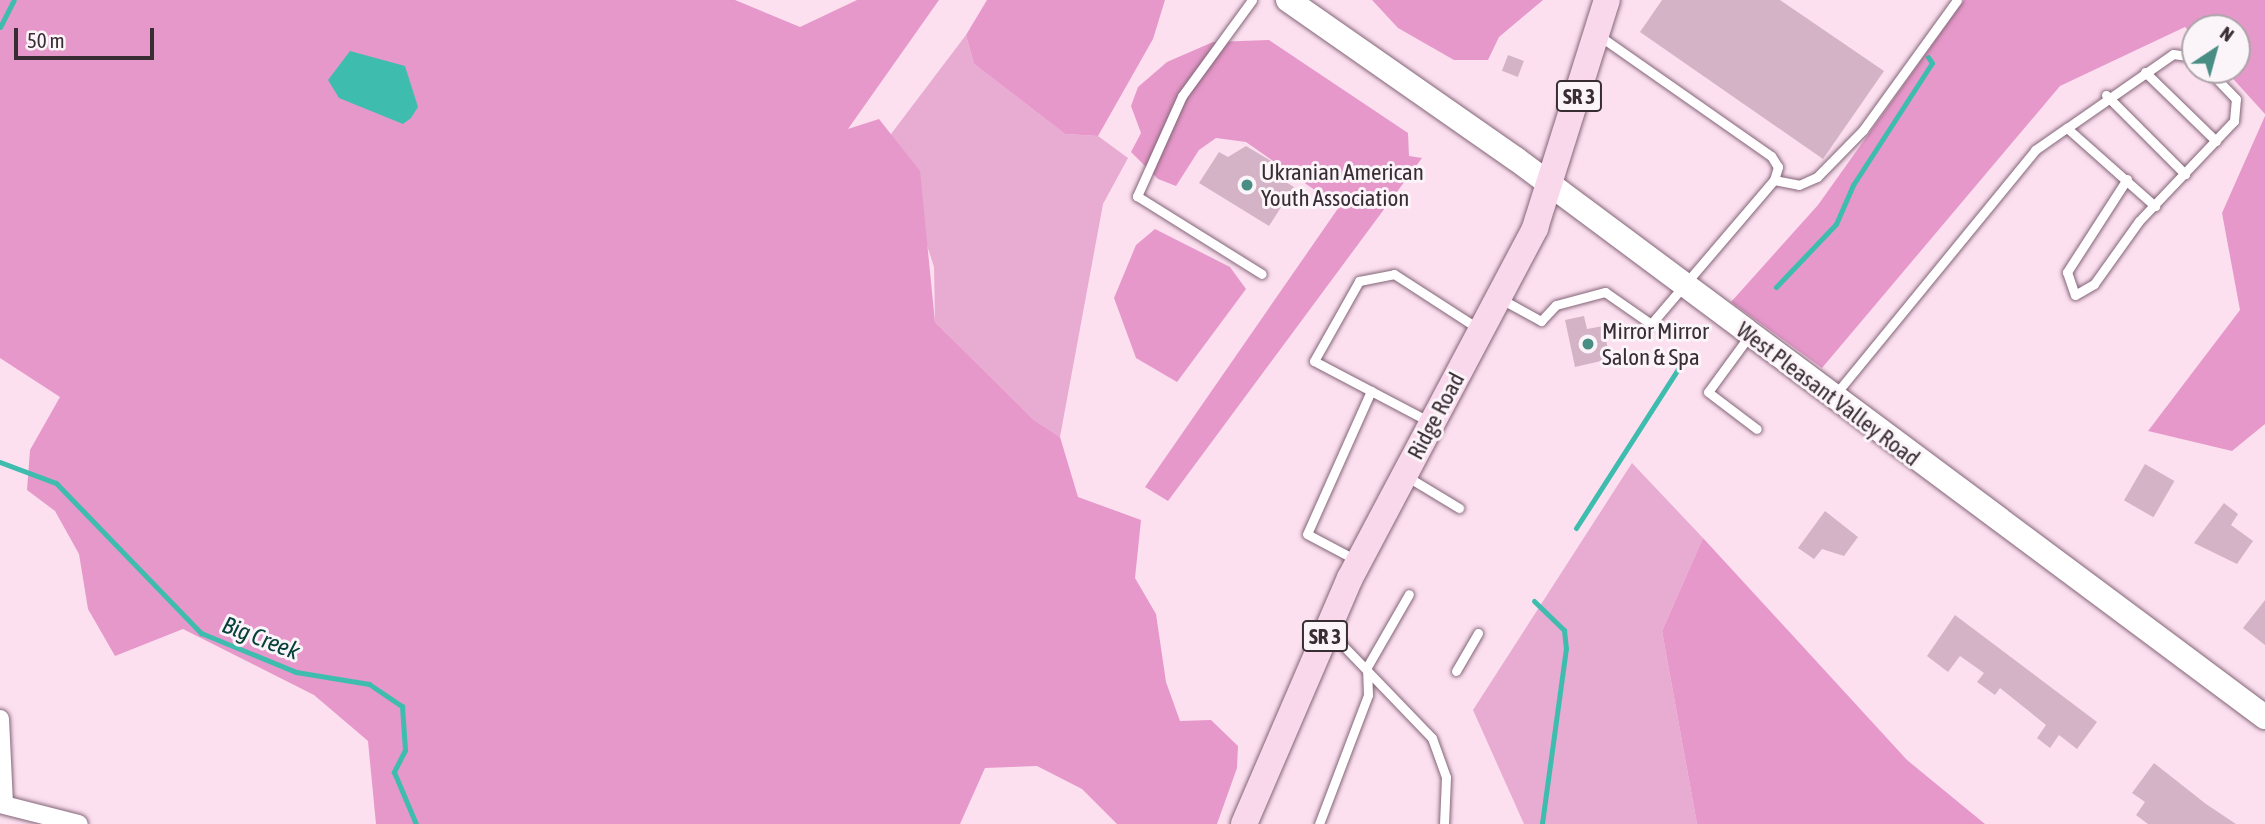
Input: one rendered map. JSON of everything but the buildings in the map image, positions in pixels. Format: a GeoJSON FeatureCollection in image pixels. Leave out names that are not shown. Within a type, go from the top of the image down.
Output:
{"type":"FeatureCollection","features":[{"type":"Feature","properties":{"kind":"main road","name":"West Pleasant Valley Road"},"geometry":{"type":"LineString","coordinates":[[1288,0],[1552,186],[2265,717]]}},
{"type":"Feature","properties":{"kind":"main road","name":"Ridge Road"},"geometry":{"type":"LineString","coordinates":[[1244,824],[1359,562],[1498,298],[1552,186],[1607,0]]}},
{"type":"Feature","properties":{"kind":"street"},"geometry":{"type":"LineString","coordinates":[[0,719],[2,804],[79,824]]}},
{"type":"Feature","properties":{"kind":"lane"},"geometry":{"type":"LineString","coordinates":[[1252,0],[1182,96],[1137,196],[1262,274]]}},
{"type":"Feature","properties":{"kind":"lane"},"geometry":{"type":"LineString","coordinates":[[1774,180],[1799,185],[1817,177],[1863,130],[1957,0]]}},
{"type":"Feature","properties":{"kind":"lane"},"geometry":{"type":"LineString","coordinates":[[1498,298],[1541,321],[1556,305],[1605,292],[1651,324],[1686,288],[1774,180],[1778,167],[1770,156],[1597,34]]}},
{"type":"Feature","properties":{"kind":"lane"},"geometry":{"type":"LineString","coordinates":[[1833,397],[2035,150],[2067,128],[2106,95],[2173,54],[2181,55]]}},
{"type":"Feature","properties":{"kind":"lane"},"geometry":{"type":"LineString","coordinates":[[2145,72],[2216,141]]}},
{"type":"Feature","properties":{"kind":"lane"},"geometry":{"type":"LineString","coordinates":[[2127,179],[2067,272],[2069,289],[2075,295],[2094,284],[2155,206],[2216,141],[2239,110],[2219,84]]}},
{"type":"Feature","properties":{"kind":"lane"},"geometry":{"type":"LineString","coordinates":[[2106,95],[2185,174]]}},
{"type":"Feature","properties":{"kind":"lane"},"geometry":{"type":"LineString","coordinates":[[2067,128],[2155,206]]}},
{"type":"Feature","properties":{"kind":"lane"},"geometry":{"type":"LineString","coordinates":[[1432,423],[1314,361],[1359,281],[1394,274],[1481,330]]}},
{"type":"Feature","properties":{"kind":"lane"},"geometry":{"type":"LineString","coordinates":[[1749,335],[1708,392],[1757,429]]}},
{"type":"Feature","properties":{"kind":"lane"},"geometry":{"type":"LineString","coordinates":[[1359,562],[1307,534],[1371,391]]}},
{"type":"Feature","properties":{"kind":"lane"},"geometry":{"type":"LineString","coordinates":[[1405,475],[1459,508]]}},
{"type":"Feature","properties":{"kind":"lane"},"geometry":{"type":"LineString","coordinates":[[1319,824],[1368,695],[1367,667],[1409,594]]}},
{"type":"Feature","properties":{"kind":"lane"},"geometry":{"type":"LineString","coordinates":[[1328,630],[1420,721],[1441,755],[1444,824]]}},
{"type":"Feature","properties":{"kind":"lane"},"geometry":{"type":"LineString","coordinates":[[1456,671],[1478,633]]}},
{"type":"Feature","properties":{"kind":"shaded area"},"geometry":{"type":"Polygon","coordinates":[[[0,0],[735,0],[800,27],[857,0],[939,0],[848,129],[879,119],[920,171],[935,322],[1034,420],[1060,437],[1078,497],[1141,520],[1135,578],[1156,614],[1166,682],[1180,721],[1211,720],[1238,746],[1237,768],[1217,824],[1117,824],[1082,789],[1037,766],[985,768],[960,824],[376,824],[368,741],[314,695],[183,629],[115,656],[88,609],[79,554],[55,511],[27,490],[30,450],[60,397],[0,358],[0,0]]]}},
{"type":"Feature","properties":{"kind":"shaded area"},"geometry":{"type":"Polygon","coordinates":[[[987,0],[1165,0],[1153,39],[1098,136],[1065,134],[974,64],[966,35],[987,0]]]}},
{"type":"Feature","properties":{"kind":"shaded area"},"geometry":{"type":"Polygon","coordinates":[[[1372,0],[1543,0],[1499,37],[1488,60],[1454,60],[1398,28],[1372,0]]]}},
{"type":"Feature","properties":{"kind":"shaded area"},"geometry":{"type":"Polygon","coordinates":[[[1964,0],[2265,0],[2265,114],[2238,84],[2251,84],[2251,14],[2181,14],[2181,29],[2060,86],[1822,368],[1731,302],[1818,205],[1964,0]]]}},
{"type":"Feature","properties":{"kind":"shaded area"},"geometry":{"type":"Polygon","coordinates":[[[966,35],[974,64],[1065,134],[1098,136],[1128,158],[1103,204],[1060,437],[1034,420],[935,322],[934,267],[891,134],[966,35]]]}},
{"type":"Feature","properties":{"kind":"shaded area"},"geometry":{"type":"Polygon","coordinates":[[[1269,40],[1408,133],[1409,156],[1422,158],[1168,501],[1145,487],[1339,207],[1246,142],[1216,138],[1199,150],[1176,186],[1158,179],[1131,152],[1141,133],[1131,106],[1138,87],[1167,62],[1213,42],[1269,40]]]}},
{"type":"Feature","properties":{"kind":"shaded area"},"geometry":{"type":"Polygon","coordinates":[[[350,51],[405,66],[418,107],[411,118],[403,124],[339,98],[328,80],[350,51]]]}},
{"type":"Feature","properties":{"kind":"shaded area"},"geometry":{"type":"Polygon","coordinates":[[[2265,116],[2265,424],[2232,451],[2148,431],[2240,310],[2222,213],[2265,116]]]}},
{"type":"Feature","properties":{"kind":"shaded area"},"geometry":{"type":"Polygon","coordinates":[[[1155,229],[1230,267],[1246,289],[1177,382],[1136,358],[1114,298],[1136,245],[1155,229]]]}},
{"type":"Feature","properties":{"kind":"shaded area"},"geometry":{"type":"Polygon","coordinates":[[[1632,463],[1703,538],[1662,631],[1697,824],[1524,824],[1473,710],[1632,463]]]}},
{"type":"Feature","properties":{"kind":"shaded area"},"geometry":{"type":"Polygon","coordinates":[[[1703,538],[1907,760],[1985,824],[1697,824],[1662,631],[1703,538]]]}},
{"type":"Feature","properties":{"kind":"waterway","name":"Big Creek"},"geometry":{"type":"LineString","coordinates":[[0,27],[14,0]]}},
{"type":"Feature","properties":{"kind":"waterway"},"geometry":{"type":"LineString","coordinates":[[1776,287],[1836,224],[1853,185],[1932,63],[1928,57]]}},
{"type":"Feature","properties":{"kind":"waterway"},"geometry":{"type":"LineString","coordinates":[[1576,528],[1678,369]]}},
{"type":"Feature","properties":{"kind":"waterway","name":"Big Creek"},"geometry":{"type":"LineString","coordinates":[[0,462],[56,483],[201,633],[296,672],[369,684],[402,706],[405,750],[394,772],[416,824]]}},
{"type":"Feature","properties":{"kind":"waterway"},"geometry":{"type":"LineString","coordinates":[[1534,601],[1564,630],[1566,648],[1542,824]]}},
{"type":"Feature","properties":{"kind":"place","name":"Ukranian American Youth Association"},"geometry":{"type":"Point","coordinates":[1247,185]}},
{"type":"Feature","properties":{"kind":"place","name":"Mirror Mirror Salon & Spa"},"geometry":{"type":"Point","coordinates":[1588,344]}}]}
